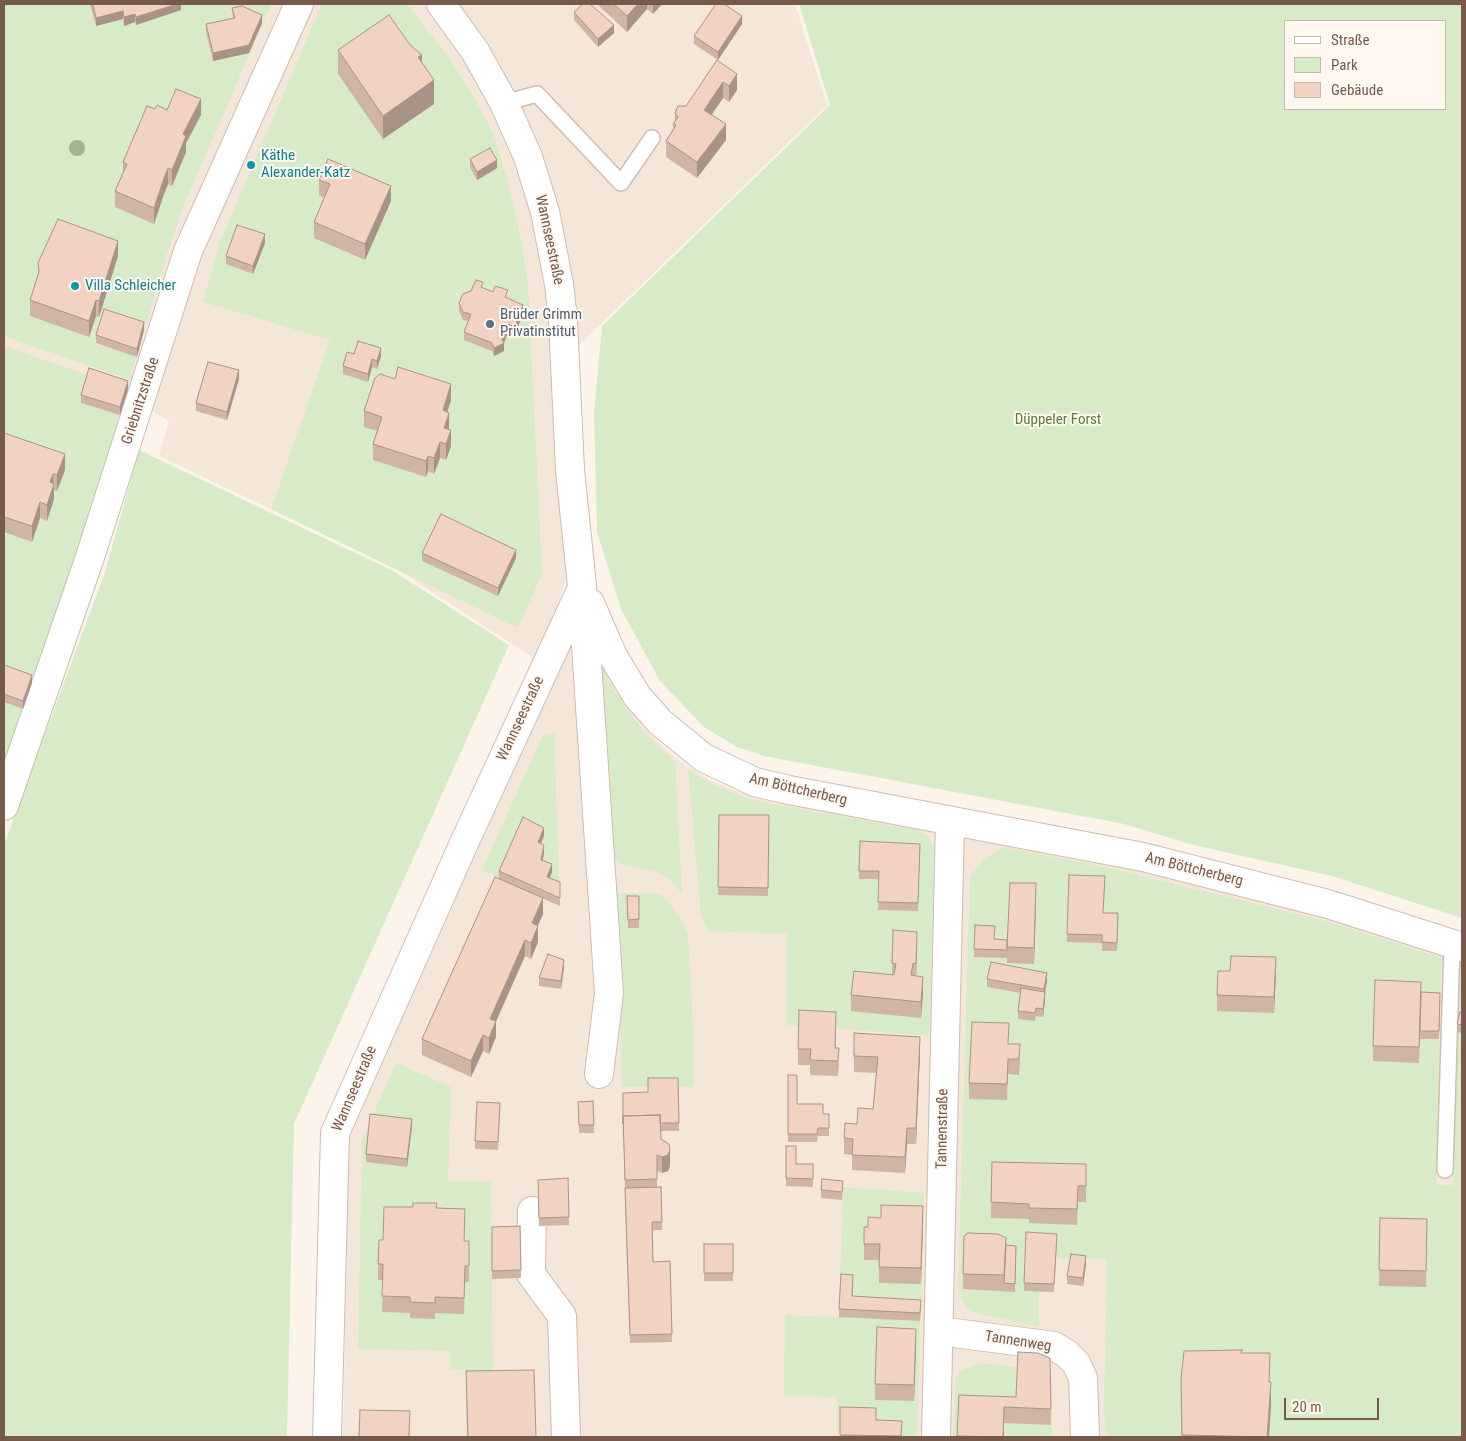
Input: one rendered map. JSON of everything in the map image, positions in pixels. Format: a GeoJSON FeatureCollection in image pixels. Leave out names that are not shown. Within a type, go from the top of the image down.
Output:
{"type":"FeatureCollection","features":[{"type":"Feature","properties":{"kind":"street","name":"Griebnitzstraße"},"geometry":{"type":"LineString","coordinates":[[4,806],[93,548],[188,251],[299,4]]}},
{"type":"Feature","properties":{"kind":"street","name":"Wannseestraße"},"geometry":{"type":"LineString","coordinates":[[327,1437],[335,1132],[582,586],[570,470],[563,320],[554,253],[545,212],[528,157],[504,103],[475,52],[441,4]]}},
{"type":"Feature","properties":{"kind":"street","name":"Am Böttcherberg"},"geometry":{"type":"LineString","coordinates":[[582,586],[612,656],[637,696],[660,722],[704,758],[730,772],[763,784],[1143,857],[1328,904],[1457,945]]}},
{"type":"Feature","properties":{"kind":"street"},"geometry":{"type":"LineString","coordinates":[[582,586],[609,993],[599,1074]]}},
{"type":"Feature","properties":{"kind":"street","name":"Tannenstraße"},"geometry":{"type":"LineString","coordinates":[[936,1437],[950,821]]}},
{"type":"Feature","properties":{"kind":"street"},"geometry":{"type":"LineString","coordinates":[[532,1211],[531,1274],[562,1316],[566,1437]]}},
{"type":"Feature","properties":{"kind":"street","name":"Tannenweg"},"geometry":{"type":"LineString","coordinates":[[939,1331],[1054,1346],[1067,1354],[1076,1363],[1083,1378],[1085,1437]]}},
{"type":"Feature","properties":{"kind":"lane"},"geometry":{"type":"LineString","coordinates":[[504,103],[537,94],[621,183],[652,138]]}},
{"type":"Feature","properties":{"kind":"lane"},"geometry":{"type":"LineString","coordinates":[[1445,1170],[1457,945]]}},
{"type":"Feature","properties":{"kind":"shaded area"},"geometry":{"type":"Polygon","coordinates":[[[4,4],[795,4],[827,105],[577,347],[567,575],[545,644],[537,660],[395,568],[159,456],[169,421],[127,395],[89,524],[4,762],[4,4]]]}},
{"type":"Feature","properties":{"kind":"shaded area"},"geometry":{"type":"Polygon","coordinates":[[[571,636],[599,642],[622,697],[640,723],[662,746],[681,762],[708,779],[733,790],[759,798],[1119,866],[1329,917],[1462,958],[1462,1437],[343,1437],[349,1130],[571,636]]]}},
{"type":"Feature","properties":{"kind":"green space"},"geometry":{"type":"Polygon","coordinates":[[[4,4],[271,4],[184,205],[166,256],[130,380],[4,336],[4,4]]]}},
{"type":"Feature","properties":{"kind":"green space"},"geometry":{"type":"Polygon","coordinates":[[[322,4],[407,4],[448,56],[471,92],[493,133],[507,178],[521,239],[528,283],[542,574],[518,628],[271,509],[330,340],[203,302],[220,242],[322,4]]]}},
{"type":"Feature","properties":{"kind":"green space","name":"Düppeler Forst"},"geometry":{"type":"Polygon","coordinates":[[[799,4],[1462,4],[1462,918],[1332,876],[1193,845],[1124,824],[764,756],[735,746],[704,727],[660,681],[621,609],[597,532],[594,413],[602,326],[830,105],[799,4]]]}},
{"type":"Feature","properties":{"kind":"green space"},"geometry":{"type":"Polygon","coordinates":[[[4,346],[128,389],[89,524],[4,762],[4,346]]]}},
{"type":"Feature","properties":{"kind":"green space"},"geometry":{"type":"Polygon","coordinates":[[[139,450],[393,571],[509,645],[294,1124],[287,1437],[4,1437],[4,845],[105,572],[139,450]]]}},
{"type":"Feature","properties":{"kind":"green space"},"geometry":{"type":"Polygon","coordinates":[[[600,658],[610,683],[627,710],[647,735],[675,761],[682,893],[669,879],[654,871],[620,864],[613,859],[600,658]]]}},
{"type":"Feature","properties":{"kind":"green space"},"geometry":{"type":"Polygon","coordinates":[[[554,733],[560,906],[482,870],[543,735],[554,733]]]}},
{"type":"Feature","properties":{"kind":"green space"},"geometry":{"type":"Polygon","coordinates":[[[688,770],[720,788],[765,803],[916,830],[929,837],[935,850],[929,1036],[787,1025],[787,933],[709,932],[701,915],[688,770]]]}},
{"type":"Feature","properties":{"kind":"green space"},"geometry":{"type":"Polygon","coordinates":[[[1003,847],[1119,870],[1329,922],[1441,957],[1436,1185],[1453,1185],[1458,962],[1462,964],[1462,1437],[1106,1437],[1104,1406],[1107,1259],[1056,1258],[1039,1291],[1039,1326],[983,1315],[971,1311],[963,1302],[958,1291],[970,876],[984,859],[1003,847]]]}},
{"type":"Feature","properties":{"kind":"green space"},"geometry":{"type":"Polygon","coordinates":[[[616,893],[661,894],[679,915],[688,935],[693,1026],[693,1087],[622,1087],[616,893]]]}},
{"type":"Feature","properties":{"kind":"green space"},"geometry":{"type":"Polygon","coordinates":[[[396,1063],[451,1087],[448,1181],[491,1181],[493,1372],[450,1369],[450,1351],[358,1349],[362,1140],[396,1063]]]}},
{"type":"Feature","properties":{"kind":"green space"},"geometry":{"type":"Polygon","coordinates":[[[843,1187],[924,1193],[917,1437],[837,1437],[838,1397],[784,1396],[785,1315],[839,1317],[843,1187]]]}},
{"type":"Feature","properties":{"kind":"green space"},"geometry":{"type":"Polygon","coordinates":[[[981,1363],[1038,1369],[1050,1374],[1052,1437],[953,1437],[956,1378],[960,1371],[981,1363]]]}},
{"type":"Feature","properties":{"kind":"building"},"geometry":{"type":"Polygon","coordinates":[[[93,4],[177,4],[136,17],[135,14],[124,17],[123,11],[96,18],[93,4]]]}},
{"type":"Feature","properties":{"kind":"building"},"geometry":{"type":"Polygon","coordinates":[[[583,4],[590,4],[614,25],[598,39],[574,12],[583,4]]]}},
{"type":"Feature","properties":{"kind":"building"},"geometry":{"type":"Polygon","coordinates":[[[614,4],[638,4],[627,16],[614,4]]]}},
{"type":"Feature","properties":{"kind":"building"},"geometry":{"type":"Polygon","coordinates":[[[716,4],[724,4],[742,16],[718,52],[694,36],[716,4]]]}},
{"type":"Feature","properties":{"kind":"building"},"geometry":{"type":"Polygon","coordinates":[[[242,6],[262,15],[249,45],[213,53],[206,24],[235,18],[232,8],[242,6]]]}},
{"type":"Feature","properties":{"kind":"building"},"geometry":{"type":"Polygon","coordinates":[[[389,15],[410,45],[422,55],[418,57],[434,80],[383,116],[338,50],[389,15]]]}},
{"type":"Feature","properties":{"kind":"building"},"geometry":{"type":"Polygon","coordinates":[[[717,60],[737,74],[729,86],[723,82],[704,110],[726,124],[697,162],[666,141],[676,125],[673,124],[678,117],[675,113],[678,106],[686,106],[717,60]]]}},
{"type":"Feature","properties":{"kind":"building"},"geometry":{"type":"Polygon","coordinates":[[[176,89],[201,99],[183,134],[186,136],[172,170],[168,168],[154,208],[115,191],[127,164],[123,162],[147,106],[155,109],[157,105],[167,110],[176,89]]]}},
{"type":"Feature","properties":{"kind":"building"},"geometry":{"type":"Polygon","coordinates":[[[490,148],[497,160],[477,172],[470,159],[490,148]]]}},
{"type":"Feature","properties":{"kind":"building"},"geometry":{"type":"Polygon","coordinates":[[[328,159],[391,186],[365,244],[314,222],[330,184],[319,180],[328,159]]]}},
{"type":"Feature","properties":{"kind":"building","name":"Villa Schleicher"},"geometry":{"type":"Polygon","coordinates":[[[58,219],[118,241],[99,301],[96,300],[89,321],[30,300],[39,272],[38,263],[58,219]]]}},
{"type":"Feature","properties":{"kind":"building"},"geometry":{"type":"Polygon","coordinates":[[[237,225],[265,234],[253,266],[226,256],[237,225]]]}},
{"type":"Feature","properties":{"kind":"building"},"geometry":{"type":"Polygon","coordinates":[[[476,280],[483,282],[481,287],[493,292],[495,286],[508,290],[505,297],[523,305],[515,327],[508,324],[502,339],[504,343],[494,348],[492,343],[464,332],[471,314],[463,312],[459,303],[463,294],[471,291],[476,280]]]}},
{"type":"Feature","properties":{"kind":"building"},"geometry":{"type":"Polygon","coordinates":[[[104,309],[144,322],[137,349],[96,335],[104,309]]]}},
{"type":"Feature","properties":{"kind":"building"},"geometry":{"type":"Polygon","coordinates":[[[358,341],[381,348],[377,361],[372,359],[368,374],[343,366],[347,352],[354,354],[358,341]]]}},
{"type":"Feature","properties":{"kind":"building"},"geometry":{"type":"Polygon","coordinates":[[[208,362],[239,370],[227,412],[196,403],[208,362]]]}},
{"type":"Feature","properties":{"kind":"building"},"geometry":{"type":"Polygon","coordinates":[[[398,367],[451,384],[443,410],[449,413],[444,428],[451,430],[446,444],[440,442],[434,458],[428,456],[426,461],[373,444],[382,417],[364,411],[375,378],[380,374],[395,379],[398,367]]]}},
{"type":"Feature","properties":{"kind":"building"},"geometry":{"type":"Polygon","coordinates":[[[89,368],[128,381],[120,407],[81,395],[89,368]]]}},
{"type":"Feature","properties":{"kind":"building"},"geometry":{"type":"Polygon","coordinates":[[[4,433],[65,454],[57,475],[53,474],[50,482],[54,484],[47,505],[40,502],[32,526],[4,517],[4,433]]]}},
{"type":"Feature","properties":{"kind":"building"},"geometry":{"type":"Polygon","coordinates":[[[441,514],[516,550],[498,588],[422,553],[441,514]]]}},
{"type":"Feature","properties":{"kind":"building"},"geometry":{"type":"Polygon","coordinates":[[[4,665],[32,675],[23,701],[4,694],[4,665]]]}},
{"type":"Feature","properties":{"kind":"building"},"geometry":{"type":"Polygon","coordinates":[[[719,815],[769,815],[768,888],[718,887],[719,815]]]}},
{"type":"Feature","properties":{"kind":"building"},"geometry":{"type":"Polygon","coordinates":[[[523,817],[544,828],[538,842],[544,845],[541,860],[552,864],[547,877],[560,882],[560,898],[499,871],[523,817]]]}},
{"type":"Feature","properties":{"kind":"building"},"geometry":{"type":"Polygon","coordinates":[[[860,841],[920,844],[918,903],[878,902],[879,871],[859,871],[860,841]]]}},
{"type":"Feature","properties":{"kind":"building"},"geometry":{"type":"Polygon","coordinates":[[[1069,875],[1105,876],[1103,913],[1118,913],[1117,943],[1102,942],[1102,935],[1067,934],[1069,875]]]}},
{"type":"Feature","properties":{"kind":"building"},"geometry":{"type":"Polygon","coordinates":[[[495,877],[543,898],[532,923],[538,926],[531,943],[525,940],[490,1019],[496,1021],[489,1038],[483,1035],[471,1061],[422,1039],[495,877]]]}},
{"type":"Feature","properties":{"kind":"building"},"geometry":{"type":"Polygon","coordinates":[[[1010,883],[1036,883],[1034,948],[1007,947],[1010,883]]]}},
{"type":"Feature","properties":{"kind":"building"},"geometry":{"type":"Polygon","coordinates":[[[627,896],[639,896],[639,919],[628,920],[627,896]]]}},
{"type":"Feature","properties":{"kind":"building"},"geometry":{"type":"Polygon","coordinates":[[[975,925],[995,926],[994,939],[1007,940],[1007,950],[974,949],[975,925]]]}},
{"type":"Feature","properties":{"kind":"building"},"geometry":{"type":"Polygon","coordinates":[[[893,930],[917,932],[916,964],[913,963],[911,975],[923,977],[921,1002],[851,995],[854,971],[894,975],[896,964],[892,963],[893,930]]]}},
{"type":"Feature","properties":{"kind":"building"},"geometry":{"type":"Polygon","coordinates":[[[548,954],[564,960],[561,981],[539,978],[548,954]]]}},
{"type":"Feature","properties":{"kind":"building"},"geometry":{"type":"Polygon","coordinates":[[[1231,956],[1276,957],[1274,997],[1217,995],[1218,971],[1230,971],[1231,956]]]}},
{"type":"Feature","properties":{"kind":"building"},"geometry":{"type":"Polygon","coordinates":[[[991,962],[1047,973],[1044,989],[987,979],[991,962]]]}},
{"type":"Feature","properties":{"kind":"building"},"geometry":{"type":"Polygon","coordinates":[[[1375,980],[1421,982],[1419,1047],[1373,1046],[1375,980]]]}},
{"type":"Feature","properties":{"kind":"building"},"geometry":{"type":"Polygon","coordinates":[[[1021,988],[1045,992],[1043,1009],[1036,1008],[1035,1013],[1018,1011],[1021,988]]]}},
{"type":"Feature","properties":{"kind":"building"},"geometry":{"type":"Polygon","coordinates":[[[1421,992],[1440,993],[1439,1031],[1420,1031],[1421,992]]]}},
{"type":"Feature","properties":{"kind":"building"},"geometry":{"type":"Polygon","coordinates":[[[799,1010],[836,1012],[835,1048],[839,1048],[838,1061],[810,1060],[811,1049],[798,1049],[799,1010]]]}},
{"type":"Feature","properties":{"kind":"building"},"geometry":{"type":"Polygon","coordinates":[[[1460,1012],[1462,1013],[1462,1025],[1457,1024],[1460,1012]]]}},
{"type":"Feature","properties":{"kind":"building"},"geometry":{"type":"Polygon","coordinates":[[[972,1022],[1009,1023],[1008,1044],[1020,1044],[1019,1059],[1008,1059],[1007,1084],[969,1083],[972,1022]]]}},
{"type":"Feature","properties":{"kind":"building"},"geometry":{"type":"Polygon","coordinates":[[[854,1033],[920,1037],[916,1128],[907,1128],[905,1157],[852,1155],[853,1139],[844,1138],[845,1123],[857,1124],[858,1108],[873,1109],[878,1057],[854,1056],[854,1033]]]}},
{"type":"Feature","properties":{"kind":"building"},"geometry":{"type":"Polygon","coordinates":[[[788,1075],[797,1075],[797,1104],[823,1104],[823,1114],[829,1114],[829,1128],[818,1128],[817,1134],[788,1134],[788,1075]]]}},
{"type":"Feature","properties":{"kind":"building"},"geometry":{"type":"Polygon","coordinates":[[[648,1078],[678,1078],[679,1123],[660,1123],[660,1115],[623,1116],[623,1093],[648,1092],[648,1078]]]}},
{"type":"Feature","properties":{"kind":"building"},"geometry":{"type":"Polygon","coordinates":[[[593,1101],[594,1125],[579,1125],[578,1102],[593,1101]]]}},
{"type":"Feature","properties":{"kind":"building"},"geometry":{"type":"Polygon","coordinates":[[[477,1102],[500,1103],[498,1142],[475,1141],[477,1102]]]}},
{"type":"Feature","properties":{"kind":"building"},"geometry":{"type":"Polygon","coordinates":[[[370,1114],[412,1119],[407,1159],[366,1154],[370,1114]]]}},
{"type":"Feature","properties":{"kind":"building"},"geometry":{"type":"Polygon","coordinates":[[[660,1115],[661,1139],[669,1144],[670,1150],[668,1155],[662,1157],[657,1155],[657,1179],[625,1180],[623,1116],[660,1115]]]}},
{"type":"Feature","properties":{"kind":"building"},"geometry":{"type":"Polygon","coordinates":[[[786,1146],[796,1146],[796,1164],[813,1164],[813,1179],[786,1178],[786,1146]]]}},
{"type":"Feature","properties":{"kind":"building"},"geometry":{"type":"Polygon","coordinates":[[[992,1162],[1086,1164],[1086,1186],[1078,1186],[1077,1209],[1029,1208],[1029,1204],[991,1202],[992,1162]]]}},
{"type":"Feature","properties":{"kind":"building"},"geometry":{"type":"Polygon","coordinates":[[[568,1178],[569,1217],[539,1218],[538,1180],[568,1178]]]}},
{"type":"Feature","properties":{"kind":"building"},"geometry":{"type":"Polygon","coordinates":[[[822,1179],[843,1181],[842,1192],[821,1190],[822,1179]]]}},
{"type":"Feature","properties":{"kind":"building"},"geometry":{"type":"Polygon","coordinates":[[[661,1187],[662,1222],[652,1222],[653,1262],[670,1261],[672,1334],[630,1335],[625,1188],[661,1187]]]}},
{"type":"Feature","properties":{"kind":"building"},"geometry":{"type":"Polygon","coordinates":[[[413,1203],[437,1203],[436,1208],[465,1209],[464,1241],[469,1241],[469,1266],[465,1266],[464,1298],[435,1297],[435,1303],[410,1302],[410,1297],[382,1296],[383,1264],[378,1264],[379,1240],[383,1240],[384,1207],[413,1207],[413,1203]]]}},
{"type":"Feature","properties":{"kind":"building"},"geometry":{"type":"Polygon","coordinates":[[[881,1205],[923,1206],[921,1268],[879,1267],[880,1244],[864,1244],[864,1227],[868,1227],[868,1217],[881,1218],[881,1205]]]}},
{"type":"Feature","properties":{"kind":"building"},"geometry":{"type":"Polygon","coordinates":[[[1380,1218],[1427,1219],[1426,1271],[1379,1270],[1380,1218]]]}},
{"type":"Feature","properties":{"kind":"building"},"geometry":{"type":"Polygon","coordinates":[[[520,1226],[521,1270],[492,1271],[492,1227],[520,1226]]]}},
{"type":"Feature","properties":{"kind":"building"},"geometry":{"type":"Polygon","coordinates":[[[1026,1232],[1057,1234],[1054,1284],[1024,1283],[1026,1232]]]}},
{"type":"Feature","properties":{"kind":"building"},"geometry":{"type":"Polygon","coordinates":[[[968,1233],[998,1234],[1006,1238],[1004,1275],[963,1274],[964,1236],[968,1233]]]}},
{"type":"Feature","properties":{"kind":"building"},"geometry":{"type":"Polygon","coordinates":[[[704,1244],[733,1244],[733,1273],[704,1273],[704,1244]]]}},
{"type":"Feature","properties":{"kind":"building"},"geometry":{"type":"Polygon","coordinates":[[[1006,1245],[1016,1246],[1015,1284],[1004,1283],[1006,1245]]]}},
{"type":"Feature","properties":{"kind":"building"},"geometry":{"type":"Polygon","coordinates":[[[1071,1254],[1086,1256],[1083,1278],[1067,1276],[1071,1254]]]}},
{"type":"Feature","properties":{"kind":"building"},"geometry":{"type":"Polygon","coordinates":[[[841,1274],[853,1275],[852,1296],[921,1300],[920,1313],[839,1309],[841,1274]]]}},
{"type":"Feature","properties":{"kind":"building"},"geometry":{"type":"Polygon","coordinates":[[[877,1327],[916,1329],[914,1385],[875,1384],[877,1327]]]}},
{"type":"Feature","properties":{"kind":"building"},"geometry":{"type":"Polygon","coordinates":[[[1242,1350],[1241,1353],[1270,1353],[1269,1382],[1271,1382],[1267,1437],[1182,1435],[1181,1379],[1184,1351],[1242,1350]]]}},
{"type":"Feature","properties":{"kind":"building"},"geometry":{"type":"Polygon","coordinates":[[[1018,1352],[1038,1353],[1050,1358],[1051,1409],[1004,1407],[1003,1437],[957,1436],[959,1395],[1016,1397],[1018,1352]]]}},
{"type":"Feature","properties":{"kind":"building"},"geometry":{"type":"Polygon","coordinates":[[[534,1370],[536,1437],[468,1437],[466,1371],[534,1370]]]}},
{"type":"Feature","properties":{"kind":"building"},"geometry":{"type":"Polygon","coordinates":[[[840,1407],[876,1408],[876,1420],[902,1421],[901,1436],[840,1435],[840,1407]]]}},
{"type":"Feature","properties":{"kind":"building"},"geometry":{"type":"Polygon","coordinates":[[[360,1410],[410,1411],[409,1437],[359,1437],[360,1410]]]}},
{"type":"Feature","properties":{"kind":"place","name":"Käthe Alexander-Katz"},"geometry":{"type":"Point","coordinates":[251,165]}},
{"type":"Feature","properties":{"kind":"place","name":"Villa Schleicher"},"geometry":{"type":"Point","coordinates":[75,286]}},
{"type":"Feature","properties":{"kind":"place","name":"Brüder Grimm Privatinstitut"},"geometry":{"type":"Point","coordinates":[490,324]}}]}
